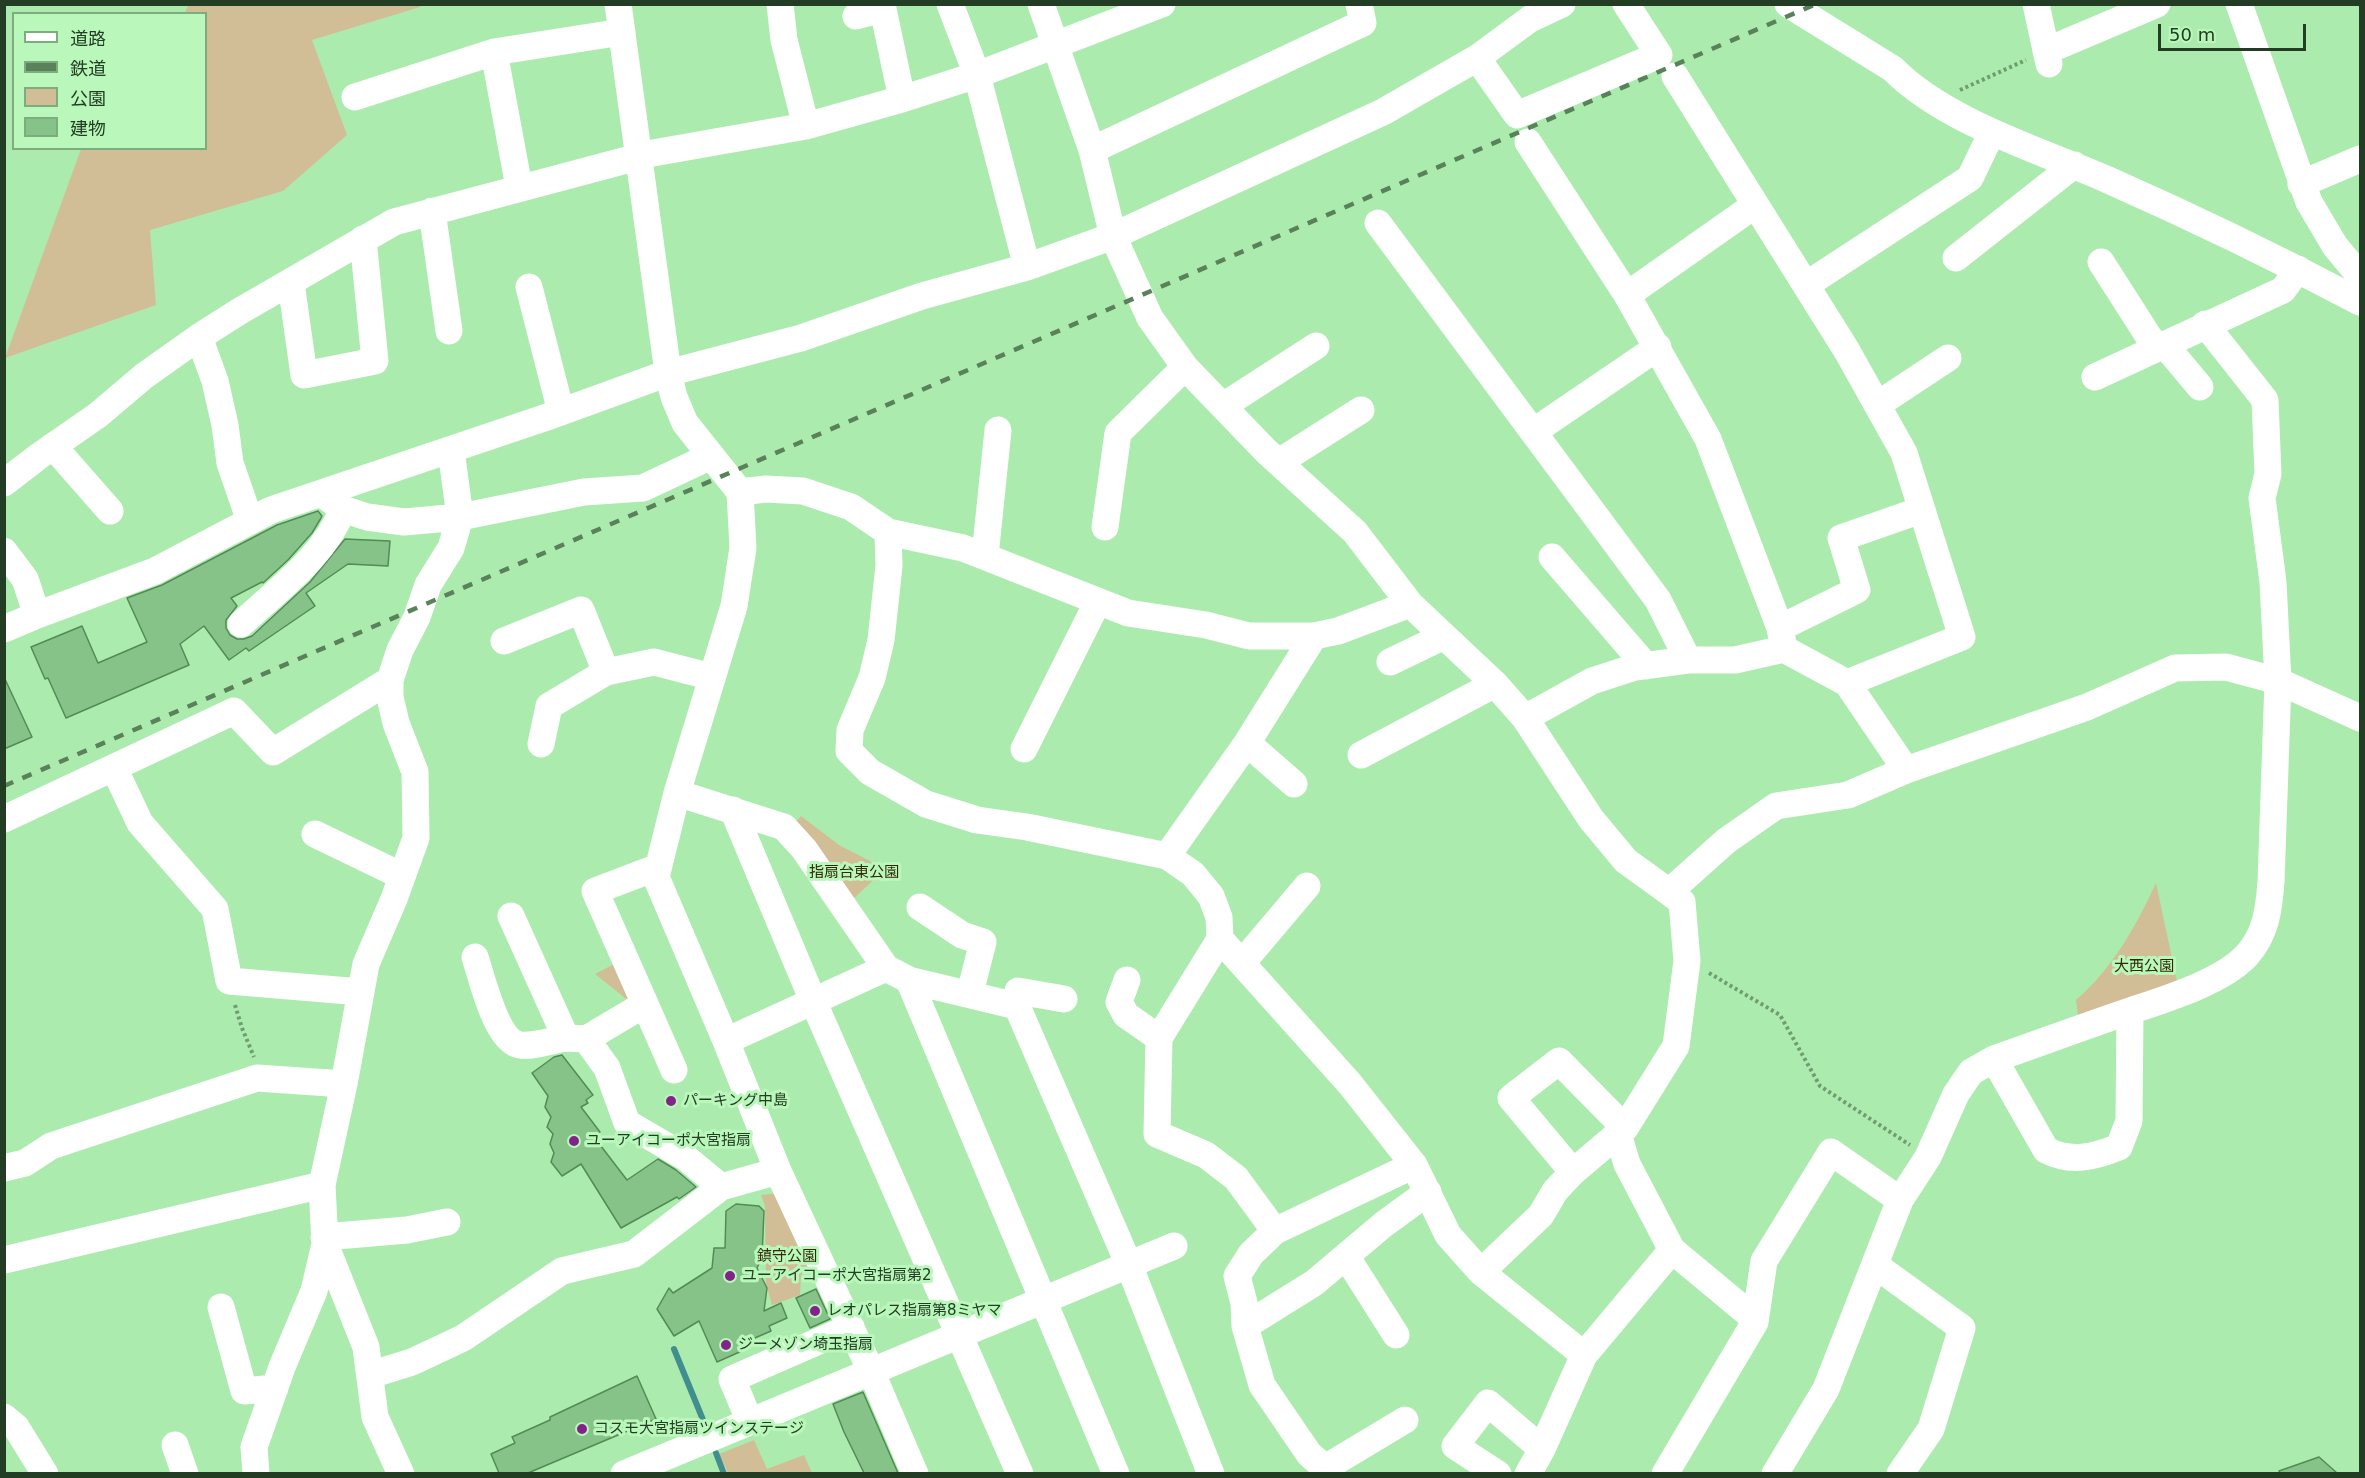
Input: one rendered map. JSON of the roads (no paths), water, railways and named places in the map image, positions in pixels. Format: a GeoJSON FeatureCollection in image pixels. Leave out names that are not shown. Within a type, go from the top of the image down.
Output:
{"type":"FeatureCollection","features":[{"type":"Feature","properties":{"kind":"street"},"geometry":{"type":"LineString","coordinates":[[618,4],[668,373],[674,397],[685,423],[740,492],[743,548],[734,606],[677,793],[656,877],[778,1171],[871,1371],[915,1473]]}},
{"type":"Feature","properties":{"kind":"street"},"geometry":{"type":"LineString","coordinates":[[780,4],[784,40],[806,126]]}},
{"type":"Feature","properties":{"kind":"street"},"geometry":{"type":"LineString","coordinates":[[950,4],[977,75],[1027,267]]}},
{"type":"Feature","properties":{"kind":"street"},"geometry":{"type":"LineString","coordinates":[[1041,4],[1092,150],[1113,236],[1150,318],[1185,367],[1266,451],[1355,532],[1410,604],[1495,684],[1525,718],[1591,819],[1626,861],[1682,902],[1687,961],[1676,1046],[1622,1131],[1554,1191],[1541,1215],[1481,1272]]}},
{"type":"Feature","properties":{"kind":"street"},"geometry":{"type":"LineString","coordinates":[[4,483],[199,337],[394,222],[640,156],[806,126],[902,99],[977,75],[1162,4]]}},
{"type":"Feature","properties":{"kind":"street"},"geometry":{"type":"LineString","coordinates":[[1092,150],[1363,23],[1359,4]]}},
{"type":"Feature","properties":{"kind":"street"},"geometry":{"type":"LineString","coordinates":[[4,629],[155,571],[271,510],[451,450],[668,373],[801,338],[922,296],[1027,267],[1113,236],[1383,112],[1477,57],[1528,12],[1562,4]]}},
{"type":"Feature","properties":{"kind":"street"},"geometry":{"type":"LineString","coordinates":[[1477,57],[1516,115],[1659,55],[1626,4]]}},
{"type":"Feature","properties":{"kind":"street"},"geometry":{"type":"LineString","coordinates":[[1788,4],[1893,69],[1906,82],[1936,101],[1992,132],[2170,207],[2361,302]]}},
{"type":"Feature","properties":{"kind":"street"},"geometry":{"type":"LineString","coordinates":[[2036,4],[2048,57],[2157,4]]}},
{"type":"Feature","properties":{"kind":"street"},"geometry":{"type":"LineString","coordinates":[[2239,4],[2309,202],[2335,246],[2361,276]]}},
{"type":"Feature","properties":{"kind":"street"},"geometry":{"type":"LineString","coordinates":[[856,16],[883,9],[902,99]]}},
{"type":"Feature","properties":{"kind":"street"},"geometry":{"type":"LineString","coordinates":[[356,97],[495,52],[622,32]]}},
{"type":"Feature","properties":{"kind":"street"},"geometry":{"type":"LineString","coordinates":[[495,52],[519,187]]}},
{"type":"Feature","properties":{"kind":"street"},"geometry":{"type":"LineString","coordinates":[[1675,76],[1806,285],[1904,453],[1962,637],[1847,683]]}},
{"type":"Feature","properties":{"kind":"street"},"geometry":{"type":"LineString","coordinates":[[1806,285],[1970,178],[1992,132]]}},
{"type":"Feature","properties":{"kind":"street"},"geometry":{"type":"LineString","coordinates":[[1528,142],[1627,295],[1708,438],[1782,638],[1847,683],[1906,770]]}},
{"type":"Feature","properties":{"kind":"street"},"geometry":{"type":"LineString","coordinates":[[2301,184],[2361,159]]}},
{"type":"Feature","properties":{"kind":"street"},"geometry":{"type":"LineString","coordinates":[[1956,258],[2074,165]]}},
{"type":"Feature","properties":{"kind":"street"},"geometry":{"type":"LineString","coordinates":[[1627,295],[1755,205]]}},
{"type":"Feature","properties":{"kind":"street"},"geometry":{"type":"LineString","coordinates":[[432,211],[449,331]]}},
{"type":"Feature","properties":{"kind":"street"},"geometry":{"type":"LineString","coordinates":[[1378,223],[1658,600],[1688,660]]}},
{"type":"Feature","properties":{"kind":"street"},"geometry":{"type":"LineString","coordinates":[[291,283],[304,375],[375,361],[363,239]]}},
{"type":"Feature","properties":{"kind":"street"},"geometry":{"type":"LineString","coordinates":[[2101,262],[2160,346],[2200,387]]}},
{"type":"Feature","properties":{"kind":"street"},"geometry":{"type":"LineString","coordinates":[[2095,377],[2205,324],[2283,290],[2298,269]]}},
{"type":"Feature","properties":{"kind":"street"},"geometry":{"type":"LineString","coordinates":[[529,287],[561,412]]}},
{"type":"Feature","properties":{"kind":"street"},"geometry":{"type":"LineString","coordinates":[[1774,1473],[1826,1389],[1900,1200],[1928,1157],[1956,1094],[1971,1072],[1994,1059],[2178,994],[2226,972],[2247,955],[2264,929],[2269,909],[2271,882],[2278,681],[2272,582],[2262,498],[2268,474],[2265,400],[2205,324]]}},
{"type":"Feature","properties":{"kind":"street"},"geometry":{"type":"LineString","coordinates":[[199,337],[215,381],[225,425],[230,463],[250,521]]}},
{"type":"Feature","properties":{"kind":"street"},"geometry":{"type":"LineString","coordinates":[[1223,406],[1316,346]]}},
{"type":"Feature","properties":{"kind":"street"},"geometry":{"type":"LineString","coordinates":[[1533,432],[1658,347]]}},
{"type":"Feature","properties":{"kind":"street"},"geometry":{"type":"LineString","coordinates":[[1877,405],[1948,358]]}},
{"type":"Feature","properties":{"kind":"street"},"geometry":{"type":"LineString","coordinates":[[1105,527],[1118,433],[1185,367]]}},
{"type":"Feature","properties":{"kind":"street"},"geometry":{"type":"LineString","coordinates":[[1279,462],[1361,410]]}},
{"type":"Feature","properties":{"kind":"street"},"geometry":{"type":"LineString","coordinates":[[985,556],[998,430]]}},
{"type":"Feature","properties":{"kind":"street"},"geometry":{"type":"LineString","coordinates":[[53,446],[111,512]]}},
{"type":"Feature","properties":{"kind":"street"},"geometry":{"type":"LineString","coordinates":[[256,1473],[254,1447],[314,1291],[325,1240],[322,1185],[366,964],[416,838],[415,772],[396,723],[390,697],[390,680],[400,650],[417,617],[428,585],[451,548],[460,517],[451,450]]}},
{"type":"Feature","properties":{"kind":"street"},"geometry":{"type":"LineString","coordinates":[[321,493],[343,509],[367,517],[404,522],[460,517],[584,492],[643,488],[711,456]]}},
{"type":"Feature","properties":{"kind":"street"},"geometry":{"type":"LineString","coordinates":[[740,492],[766,489],[803,491],[851,507],[888,532],[963,548],[1128,613],[1206,625],[1249,636],[1314,636],[1338,630],[1410,604]]}},
{"type":"Feature","properties":{"kind":"street"},"geometry":{"type":"LineString","coordinates":[[241,624],[307,562],[336,527],[343,509]]}},
{"type":"Feature","properties":{"kind":"street"},"geometry":{"type":"LineString","coordinates":[[1525,718],[1592,681],[1646,666],[1688,660],[1735,660],[1782,638],[1857,590],[1841,538],[1921,510]]}},
{"type":"Feature","properties":{"kind":"street"},"geometry":{"type":"LineString","coordinates":[[888,532],[889,566],[881,640],[872,678],[850,730],[849,751],[870,772],[926,804],[977,820],[1027,827],[1167,856],[1193,874],[1211,896],[1219,916],[1220,939],[1159,1038],[1157,1134],[1206,1155],[1236,1178],[1275,1232]]}},
{"type":"Feature","properties":{"kind":"street"},"geometry":{"type":"LineString","coordinates":[[4,551],[26,579],[37,615]]}},
{"type":"Feature","properties":{"kind":"street"},"geometry":{"type":"LineString","coordinates":[[1552,557],[1646,666]]}},
{"type":"Feature","properties":{"kind":"street"},"geometry":{"type":"LineString","coordinates":[[1024,749],[1098,601]]}},
{"type":"Feature","properties":{"kind":"street"},"geometry":{"type":"LineString","coordinates":[[504,641],[581,610],[606,672]]}},
{"type":"Feature","properties":{"kind":"street"},"geometry":{"type":"LineString","coordinates":[[1167,856],[1247,743],[1314,636]]}},
{"type":"Feature","properties":{"kind":"street"},"geometry":{"type":"LineString","coordinates":[[1389,662],[1444,636]]}},
{"type":"Feature","properties":{"kind":"street"},"geometry":{"type":"LineString","coordinates":[[541,744],[549,706],[606,672],[654,662],[712,676]]}},
{"type":"Feature","properties":{"kind":"street"},"geometry":{"type":"LineString","coordinates":[[1669,892],[1726,841],[1776,806],[1848,795],[1906,770],[2087,707],[2175,668],[2226,667],[2278,681],[2361,718]]}},
{"type":"Feature","properties":{"kind":"street"},"geometry":{"type":"LineString","coordinates":[[4,819],[234,711],[273,752],[390,680]]}},
{"type":"Feature","properties":{"kind":"street"},"geometry":{"type":"LineString","coordinates":[[1361,755],[1495,684]]}},
{"type":"Feature","properties":{"kind":"street"},"geometry":{"type":"LineString","coordinates":[[1247,743],[1293,784]]}},
{"type":"Feature","properties":{"kind":"street"},"geometry":{"type":"LineString","coordinates":[[114,768],[140,823],[215,909],[229,981],[361,992]]}},
{"type":"Feature","properties":{"kind":"street"},"geometry":{"type":"LineString","coordinates":[[677,793],[784,827],[804,849],[898,974],[1043,1300],[1116,1473]]}},
{"type":"Feature","properties":{"kind":"street"},"geometry":{"type":"LineString","coordinates":[[733,810],[814,1003],[1020,1473]]}},
{"type":"Feature","properties":{"kind":"street"},"geometry":{"type":"LineString","coordinates":[[315,834],[402,876]]}},
{"type":"Feature","properties":{"kind":"street"},"geometry":{"type":"LineString","coordinates":[[658,867],[595,891],[674,1070]]}},
{"type":"Feature","properties":{"kind":"street"},"geometry":{"type":"LineString","coordinates":[[1242,963],[1307,886]]}},
{"type":"Feature","properties":{"kind":"street"},"geometry":{"type":"LineString","coordinates":[[920,907],[962,935],[983,942],[970,993]]}},
{"type":"Feature","properties":{"kind":"street"},"geometry":{"type":"LineString","coordinates":[[511,916],[576,1039],[607,1068],[627,1123],[685,1157],[721,1187]]}},
{"type":"Feature","properties":{"kind":"street"},"geometry":{"type":"LineString","coordinates":[[1220,939],[1350,1083],[1414,1165],[1448,1235],[1481,1272],[1584,1355]]}},
{"type":"Feature","properties":{"kind":"street"},"geometry":{"type":"LineString","coordinates":[[475,957],[495,1016],[509,1040],[520,1045],[576,1039],[645,1004]]}},
{"type":"Feature","properties":{"kind":"street"},"geometry":{"type":"LineString","coordinates":[[726,1041],[814,1003],[898,974],[1017,1006]]}},
{"type":"Feature","properties":{"kind":"street"},"geometry":{"type":"LineString","coordinates":[[1127,980],[1119,1002],[1126,1015],[1159,1038]]}},
{"type":"Feature","properties":{"kind":"street"},"geometry":{"type":"LineString","coordinates":[[1064,999],[1018,992],[1017,1006],[1129,1265],[1211,1473]]}},
{"type":"Feature","properties":{"kind":"street"},"geometry":{"type":"LineString","coordinates":[[1994,1059],[2046,1150],[2059,1156],[2075,1159],[2101,1154],[2119,1147],[2129,1121],[2130,1011]]}},
{"type":"Feature","properties":{"kind":"street"},"geometry":{"type":"LineString","coordinates":[[1574,1172],[1511,1098],[1558,1062],[1622,1131],[1627,1164],[1672,1250],[1755,1319]]}},
{"type":"Feature","properties":{"kind":"street"},"geometry":{"type":"LineString","coordinates":[[4,1168],[25,1163],[51,1146],[257,1078],[344,1083]]}},
{"type":"Feature","properties":{"kind":"street"},"geometry":{"type":"LineString","coordinates":[[1665,1473],[1755,1319],[1764,1261],[1831,1152],[1900,1200]]}},
{"type":"Feature","properties":{"kind":"street"},"geometry":{"type":"LineString","coordinates":[[1405,1420],[1325,1471],[1309,1454],[1263,1385],[1245,1326],[1244,1304],[1237,1276],[1251,1254],[1275,1232],[1414,1165]]}},
{"type":"Feature","properties":{"kind":"street"},"geometry":{"type":"LineString","coordinates":[[370,1375],[412,1362],[464,1338],[562,1270],[634,1254],[721,1187],[778,1171]]}},
{"type":"Feature","properties":{"kind":"street"},"geometry":{"type":"LineString","coordinates":[[5,1257],[322,1185]]}},
{"type":"Feature","properties":{"kind":"street"},"geometry":{"type":"LineString","coordinates":[[1245,1326],[1314,1283],[1384,1224],[1428,1192]]}},
{"type":"Feature","properties":{"kind":"street"},"geometry":{"type":"LineString","coordinates":[[325,1240],[407,1230],[447,1222]]}},
{"type":"Feature","properties":{"kind":"street"},"geometry":{"type":"LineString","coordinates":[[325,1240],[366,1347],[375,1417],[401,1473]]}},
{"type":"Feature","properties":{"kind":"street"},"geometry":{"type":"LineString","coordinates":[[624,1473],[1174,1246]]}},
{"type":"Feature","properties":{"kind":"street"},"geometry":{"type":"LineString","coordinates":[[1528,1473],[1542,1449],[1584,1355],[1672,1250]]}},
{"type":"Feature","properties":{"kind":"street"},"geometry":{"type":"LineString","coordinates":[[1346,1256],[1396,1335]]}},
{"type":"Feature","properties":{"kind":"street"},"geometry":{"type":"LineString","coordinates":[[1875,1265],[1962,1328],[1931,1429],[1900,1473]]}},
{"type":"Feature","properties":{"kind":"street"},"geometry":{"type":"LineString","coordinates":[[221,1307],[244,1390],[275,1388]]}},
{"type":"Feature","properties":{"kind":"street"},"geometry":{"type":"LineString","coordinates":[[750,1422],[732,1379],[851,1328]]}},
{"type":"Feature","properties":{"kind":"street"},"geometry":{"type":"LineString","coordinates":[[1498,1473],[1455,1446],[1488,1403],[1542,1449]]}},
{"type":"Feature","properties":{"kind":"street"},"geometry":{"type":"LineString","coordinates":[[4,1417],[16,1427],[45,1473]]}},
{"type":"Feature","properties":{"kind":"street"},"geometry":{"type":"LineString","coordinates":[[175,1445],[185,1473]]}},
{"type":"Feature","properties":{"kind":"waterway"},"geometry":{"type":"LineString","coordinates":[[674,1349],[708,1432]]}},
{"type":"Feature","properties":{"kind":"waterway"},"geometry":{"type":"LineString","coordinates":[[716,1453],[724,1474]]}},
{"type":"Feature","properties":{"kind":"railway"},"geometry":{"type":"LineString","coordinates":[[4,786],[1816,4]]}},
{"type":"Feature","properties":{"kind":"place","name":"パーキング中島"},"geometry":{"type":"Point","coordinates":[671,1101]}},
{"type":"Feature","properties":{"kind":"place","name":"ユーアイコーポ大宮指扇"},"geometry":{"type":"Point","coordinates":[574,1141]}},
{"type":"Feature","properties":{"kind":"place","name":"ユーアイコーポ大宮指扇第2"},"geometry":{"type":"Point","coordinates":[730,1276]}},
{"type":"Feature","properties":{"kind":"place","name":"レオパレス指扇第8ミヤマ"},"geometry":{"type":"Point","coordinates":[815,1311]}},
{"type":"Feature","properties":{"kind":"place","name":"ジーメゾン埼玉指扇"},"geometry":{"type":"Point","coordinates":[726,1345]}},
{"type":"Feature","properties":{"kind":"place","name":"コスモ大宮指扇ツインステージ"},"geometry":{"type":"Point","coordinates":[582,1429]}},
{"type":"Feature","properties":{"kind":"park label","name":"指扇台東公園"},"geometry":{"type":"Point","coordinates":[854,873]}},
{"type":"Feature","properties":{"kind":"park label","name":"大西公園"},"geometry":{"type":"Point","coordinates":[2144,967]}},
{"type":"Feature","properties":{"kind":"park label","name":"鎮守公園"},"geometry":{"type":"Point","coordinates":[787,1257]}}]}
